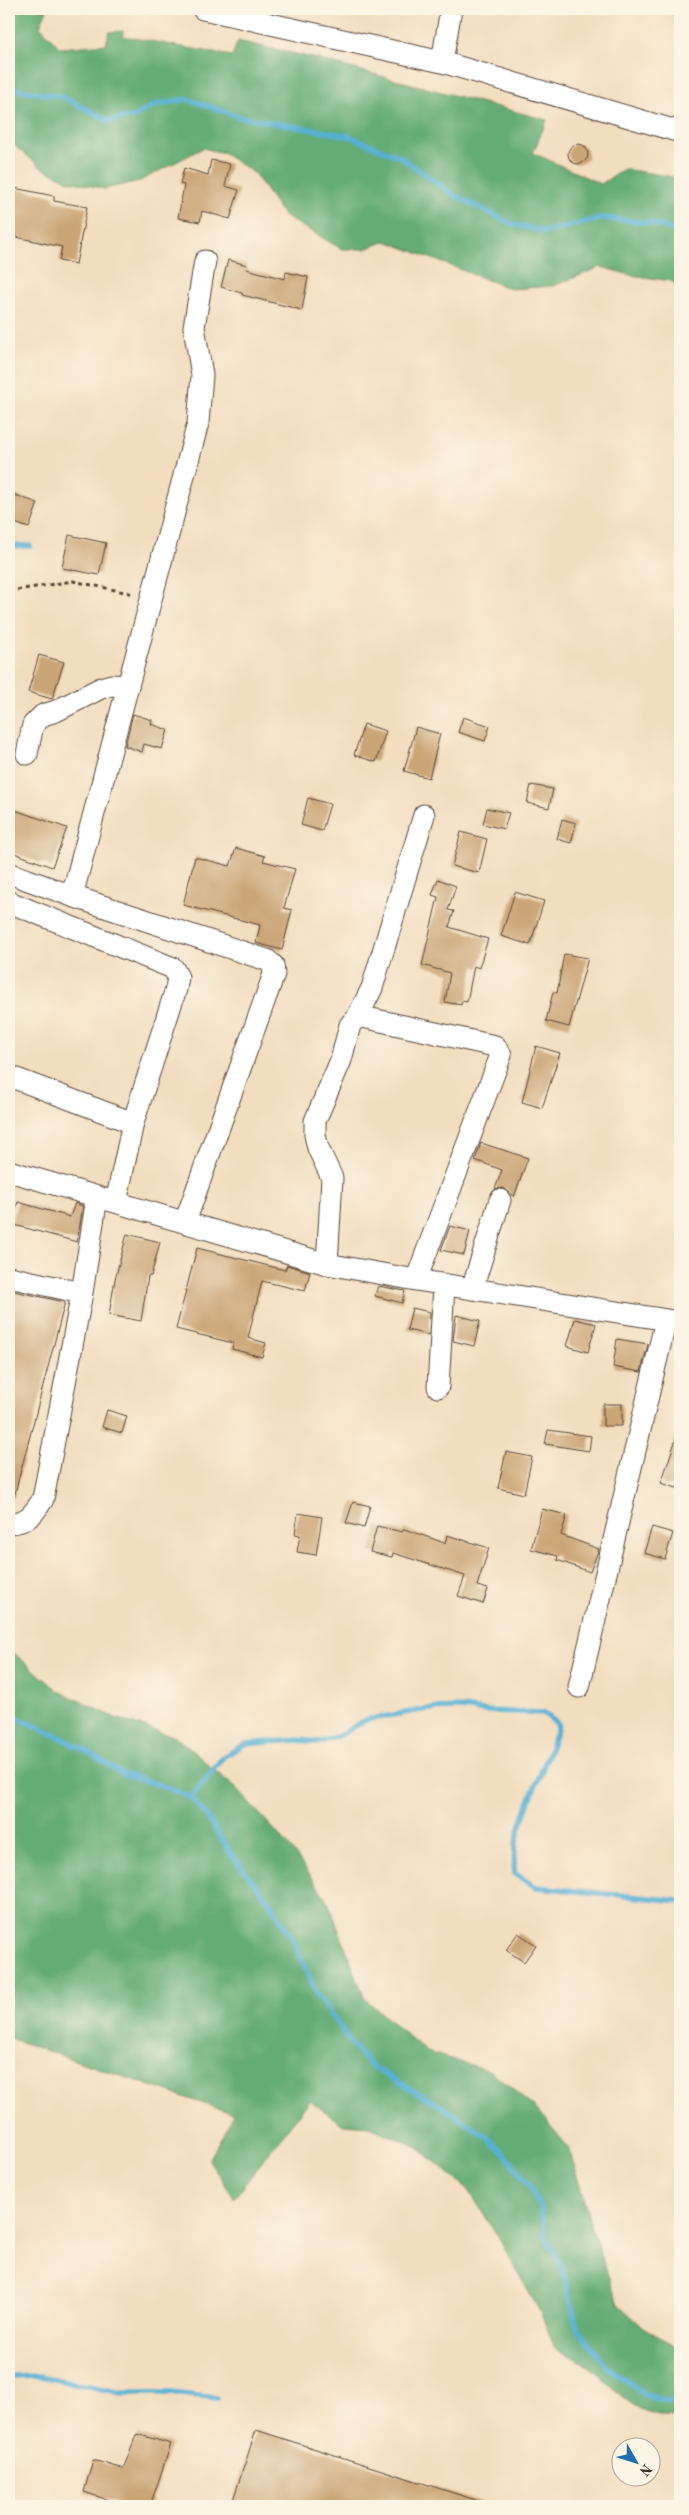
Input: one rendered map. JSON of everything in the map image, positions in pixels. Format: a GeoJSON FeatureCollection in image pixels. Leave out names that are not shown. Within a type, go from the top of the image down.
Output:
{"type":"FeatureCollection","features":[{"type":"Feature","properties":{"kind":"street"},"geometry":{"type":"LineString","coordinates":[[203,9],[442,62],[680,132]]}},
{"type":"Feature","properties":{"kind":"street"},"geometry":{"type":"LineString","coordinates":[[442,62],[450,9]]}},
{"type":"Feature","properties":{"kind":"street"},"geometry":{"type":"LineString","coordinates":[[72,896],[198,423],[202,376],[194,327],[205,261]]}},
{"type":"Feature","properties":{"kind":"street"},"geometry":{"type":"LineString","coordinates":[[27,754],[33,725],[43,715],[56,711],[101,688],[111,685],[128,686]]}},
{"type":"Feature","properties":{"kind":"street"},"geometry":{"type":"LineString","coordinates":[[327,1264],[332,1178],[318,1148],[315,1135],[315,1121],[341,1060],[350,1026],[358,1016],[372,988],[424,816]]}},
{"type":"Feature","properties":{"kind":"street"},"geometry":{"type":"LineString","coordinates":[[9,873],[72,896],[268,960],[273,965],[274,974],[185,1222]]}},
{"type":"Feature","properties":{"kind":"street"},"geometry":{"type":"LineString","coordinates":[[9,902],[173,968],[178,977],[176,989],[133,1123],[106,1200],[82,1294],[43,1499],[34,1514],[25,1520],[9,1523]]}},
{"type":"Feature","properties":{"kind":"street"},"geometry":{"type":"LineString","coordinates":[[358,1016],[495,1046],[501,1055],[416,1280]]}},
{"type":"Feature","properties":{"kind":"street"},"geometry":{"type":"LineString","coordinates":[[9,1076],[133,1123]]}},
{"type":"Feature","properties":{"kind":"street"},"geometry":{"type":"LineString","coordinates":[[9,1172],[327,1264],[444,1285],[673,1321],[579,1687]]}},
{"type":"Feature","properties":{"kind":"street"},"geometry":{"type":"LineString","coordinates":[[472,1289],[500,1200]]}},
{"type":"Feature","properties":{"kind":"street"},"geometry":{"type":"LineString","coordinates":[[9,1277],[82,1294]]}},
{"type":"Feature","properties":{"kind":"street"},"geometry":{"type":"LineString","coordinates":[[438,1388],[444,1285]]}},
{"type":"Feature","properties":{"kind":"path"},"geometry":{"type":"LineString","coordinates":[[17,590],[72,581],[152,598]]}},
{"type":"Feature","properties":{"kind":"green space"},"geometry":{"type":"Polygon","coordinates":[[[9,9],[47,10],[40,26],[60,48],[106,44],[109,32],[123,31],[123,36],[232,56],[238,41],[317,59],[547,120],[533,153],[601,184],[624,169],[680,178],[680,287],[671,281],[630,275],[601,267],[553,286],[511,289],[386,241],[365,249],[342,249],[284,216],[254,173],[223,153],[203,148],[140,181],[105,189],[69,181],[42,168],[9,141],[9,9]]]}},
{"type":"Feature","properties":{"kind":"green space"},"geometry":{"type":"Polygon","coordinates":[[[9,1649],[59,1691],[118,1719],[176,1737],[238,1790],[289,1846],[327,1899],[365,1999],[427,2052],[491,2071],[537,2110],[569,2148],[593,2232],[618,2304],[643,2327],[680,2349],[680,2417],[662,2416],[636,2406],[625,2399],[582,2362],[555,2348],[540,2312],[494,2230],[468,2189],[417,2147],[370,2127],[343,2125],[310,2100],[234,2198],[209,2160],[234,2114],[9,2038],[9,1649]]]}},
{"type":"Feature","properties":{"kind":"building"},"geometry":{"type":"Polygon","coordinates":[[[578,144],[585,147],[588,154],[585,161],[578,164],[571,161],[568,154],[571,147],[578,144]]]}},
{"type":"Feature","properties":{"kind":"building"},"geometry":{"type":"Polygon","coordinates":[[[211,160],[230,164],[225,186],[239,190],[230,219],[202,211],[200,222],[178,218],[184,185],[180,184],[184,168],[208,175],[211,160]]]}},
{"type":"Feature","properties":{"kind":"building"},"geometry":{"type":"Polygon","coordinates":[[[9,187],[54,196],[54,201],[87,207],[76,264],[59,261],[62,247],[16,237],[16,234],[9,232],[9,187]]]}},
{"type":"Feature","properties":{"kind":"building"},"geometry":{"type":"Polygon","coordinates":[[[228,260],[247,265],[246,269],[285,279],[286,272],[308,277],[302,310],[242,295],[242,293],[221,287],[228,260]]]}},
{"type":"Feature","properties":{"kind":"building"},"geometry":{"type":"Polygon","coordinates":[[[9,493],[38,503],[29,528],[9,521],[9,493]]]}},
{"type":"Feature","properties":{"kind":"building"},"geometry":{"type":"Polygon","coordinates":[[[69,535],[106,543],[99,575],[62,568],[69,535]]]}},
{"type":"Feature","properties":{"kind":"building"},"geometry":{"type":"Polygon","coordinates":[[[39,655],[64,662],[52,699],[28,692],[39,655]]]}},
{"type":"Feature","properties":{"kind":"building"},"geometry":{"type":"Polygon","coordinates":[[[133,714],[152,720],[151,724],[168,730],[162,749],[144,744],[142,752],[125,746],[133,714]]]}},
{"type":"Feature","properties":{"kind":"building"},"geometry":{"type":"Polygon","coordinates":[[[463,717],[490,726],[485,741],[458,732],[463,717]]]}},
{"type":"Feature","properties":{"kind":"building"},"geometry":{"type":"Polygon","coordinates":[[[364,724],[386,731],[376,762],[354,755],[364,724]]]}},
{"type":"Feature","properties":{"kind":"building"},"geometry":{"type":"Polygon","coordinates":[[[416,727],[440,734],[429,778],[404,771],[416,727]]]}},
{"type":"Feature","properties":{"kind":"building"},"geometry":{"type":"Polygon","coordinates":[[[531,785],[553,789],[549,808],[527,803],[531,785]]]}},
{"type":"Feature","properties":{"kind":"building"},"geometry":{"type":"Polygon","coordinates":[[[308,798],[330,804],[322,831],[301,825],[308,798]]]}},
{"type":"Feature","properties":{"kind":"building"},"geometry":{"type":"Polygon","coordinates":[[[9,808],[67,828],[52,867],[9,851],[9,808]]]}},
{"type":"Feature","properties":{"kind":"building"},"geometry":{"type":"Polygon","coordinates":[[[487,808],[509,813],[504,829],[483,824],[487,808]]]}},
{"type":"Feature","properties":{"kind":"building"},"geometry":{"type":"Polygon","coordinates":[[[562,819],[576,823],[571,843],[557,839],[562,819]]]}},
{"type":"Feature","properties":{"kind":"building"},"geometry":{"type":"Polygon","coordinates":[[[461,832],[487,839],[479,873],[452,866],[461,832]]]}},
{"type":"Feature","properties":{"kind":"building"},"geometry":{"type":"Polygon","coordinates":[[[236,848],[265,856],[263,861],[295,869],[284,908],[292,910],[282,950],[256,943],[260,925],[183,905],[195,857],[230,866],[236,848]]]}},
{"type":"Feature","properties":{"kind":"building"},"geometry":{"type":"Polygon","coordinates":[[[438,879],[456,886],[448,910],[454,911],[449,927],[488,939],[479,968],[474,966],[467,1002],[462,1001],[461,1005],[445,1002],[450,973],[422,965],[438,897],[432,895],[438,879]]]}},
{"type":"Feature","properties":{"kind":"building"},"geometry":{"type":"Polygon","coordinates":[[[515,892],[544,901],[530,945],[501,936],[515,892]]]}},
{"type":"Feature","properties":{"kind":"building"},"geometry":{"type":"Polygon","coordinates":[[[564,954],[588,958],[569,1027],[546,1021],[553,992],[557,993],[564,954]]]}},
{"type":"Feature","properties":{"kind":"building"},"geometry":{"type":"Polygon","coordinates":[[[536,1046],[560,1053],[542,1108],[522,1102],[536,1046]]]}},
{"type":"Feature","properties":{"kind":"building"},"geometry":{"type":"Polygon","coordinates":[[[481,1143],[528,1158],[514,1197],[504,1188],[495,1189],[502,1170],[475,1160],[481,1143]]]}},
{"type":"Feature","properties":{"kind":"building"},"geometry":{"type":"Polygon","coordinates":[[[18,1202],[70,1217],[75,1203],[83,1206],[77,1242],[11,1224],[18,1202]]]}},
{"type":"Feature","properties":{"kind":"building"},"geometry":{"type":"Polygon","coordinates":[[[450,1226],[470,1231],[464,1255],[441,1250],[450,1226]]]}},
{"type":"Feature","properties":{"kind":"building"},"geometry":{"type":"Polygon","coordinates":[[[127,1234],[160,1242],[151,1276],[148,1276],[141,1321],[109,1315],[115,1279],[127,1234]]]}},
{"type":"Feature","properties":{"kind":"building"},"geometry":{"type":"Polygon","coordinates":[[[197,1248],[285,1270],[287,1265],[310,1272],[305,1291],[262,1281],[248,1338],[266,1343],[262,1357],[232,1349],[233,1343],[176,1329],[197,1248]]]}},
{"type":"Feature","properties":{"kind":"building"},"geometry":{"type":"Polygon","coordinates":[[[378,1286],[405,1291],[402,1303],[375,1296],[378,1286]]]}},
{"type":"Feature","properties":{"kind":"building"},"geometry":{"type":"Polygon","coordinates":[[[9,1290],[65,1302],[14,1497],[9,1497],[9,1376],[14,1355],[9,1354],[9,1290]]]}},
{"type":"Feature","properties":{"kind":"building"},"geometry":{"type":"Polygon","coordinates":[[[412,1308],[430,1312],[429,1335],[407,1330],[412,1308]]]}},
{"type":"Feature","properties":{"kind":"building"},"geometry":{"type":"Polygon","coordinates":[[[456,1315],[480,1321],[474,1346],[453,1341],[456,1315]]]}},
{"type":"Feature","properties":{"kind":"building"},"geometry":{"type":"Polygon","coordinates":[[[575,1319],[596,1324],[588,1352],[567,1346],[575,1319]]]}},
{"type":"Feature","properties":{"kind":"building"},"geometry":{"type":"Polygon","coordinates":[[[617,1339],[648,1344],[641,1372],[613,1367],[617,1339]]]}},
{"type":"Feature","properties":{"kind":"building"},"geometry":{"type":"Polygon","coordinates":[[[603,1404],[622,1404],[622,1426],[603,1426],[603,1404]]]}},
{"type":"Feature","properties":{"kind":"building"},"geometry":{"type":"Polygon","coordinates":[[[107,1410],[127,1416],[122,1433],[102,1427],[107,1410]]]}},
{"type":"Feature","properties":{"kind":"building"},"geometry":{"type":"Polygon","coordinates":[[[548,1430],[591,1436],[589,1451],[545,1444],[548,1430]]]}},
{"type":"Feature","properties":{"kind":"building"},"geometry":{"type":"Polygon","coordinates":[[[678,1433],[680,1434],[680,1489],[661,1483],[678,1433]]]}},
{"type":"Feature","properties":{"kind":"building"},"geometry":{"type":"Polygon","coordinates":[[[506,1452],[532,1457],[524,1494],[498,1488],[506,1452]]]}},
{"type":"Feature","properties":{"kind":"building"},"geometry":{"type":"Polygon","coordinates":[[[353,1502],[370,1506],[364,1528],[346,1523],[353,1502]]]}},
{"type":"Feature","properties":{"kind":"building"},"geometry":{"type":"Polygon","coordinates":[[[542,1509],[567,1515],[561,1535],[599,1549],[590,1572],[557,1560],[558,1556],[531,1549],[542,1509]]]}},
{"type":"Feature","properties":{"kind":"building"},"geometry":{"type":"Polygon","coordinates":[[[298,1513],[322,1517],[316,1555],[297,1552],[300,1535],[295,1534],[298,1513]]]}},
{"type":"Feature","properties":{"kind":"building"},"geometry":{"type":"Polygon","coordinates":[[[377,1526],[402,1532],[404,1529],[445,1543],[447,1535],[489,1548],[477,1586],[488,1589],[483,1604],[458,1596],[465,1576],[393,1553],[392,1557],[370,1552],[377,1526]]]}},
{"type":"Feature","properties":{"kind":"building"},"geometry":{"type":"Polygon","coordinates":[[[652,1527],[673,1533],[665,1559],[644,1553],[652,1527]]]}},
{"type":"Feature","properties":{"kind":"building"},"geometry":{"type":"Polygon","coordinates":[[[518,1933],[536,1945],[524,1962],[506,1950],[518,1933]]]}},
{"type":"Feature","properties":{"kind":"building"},"geometry":{"type":"Polygon","coordinates":[[[256,2430],[485,2503],[484,2506],[231,2506],[256,2430]]]}},
{"type":"Feature","properties":{"kind":"building"},"geometry":{"type":"Polygon","coordinates":[[[137,2434],[171,2444],[150,2506],[127,2506],[84,2492],[93,2460],[123,2469],[137,2434]]]}},
{"type":"Feature","properties":{"kind":"waterway"},"geometry":{"type":"LineString","coordinates":[[9,88],[63,97],[109,121],[136,116],[154,105],[187,99],[240,117],[349,136],[400,157],[454,195],[512,224],[546,232],[603,218],[652,223],[680,232]]}},
{"type":"Feature","properties":{"kind":"waterway"},"geometry":{"type":"LineString","coordinates":[[9,546],[30,546]]}},
{"type":"Feature","properties":{"kind":"waterway"},"geometry":{"type":"LineString","coordinates":[[191,1798],[223,1757],[245,1744],[296,1740],[320,1742],[339,1736],[365,1720],[428,1709],[462,1708],[486,1711],[543,1713],[558,1724],[517,1837],[514,1856],[515,1874],[536,1887],[680,1901]]}},
{"type":"Feature","properties":{"kind":"waterway"},"geometry":{"type":"LineString","coordinates":[[9,1714],[97,1757],[120,1773],[169,1788],[191,1798],[205,1814],[232,1855],[267,1899],[291,1936],[317,1994],[356,2050],[374,2068],[444,2108],[488,2138],[510,2160],[530,2187],[541,2209],[545,2236],[561,2265],[578,2330],[607,2366],[645,2395],[668,2402],[680,2400]]}},
{"type":"Feature","properties":{"kind":"waterway"},"geometry":{"type":"LineString","coordinates":[[9,2377],[40,2376],[122,2393],[171,2393],[217,2398]]}}]}
